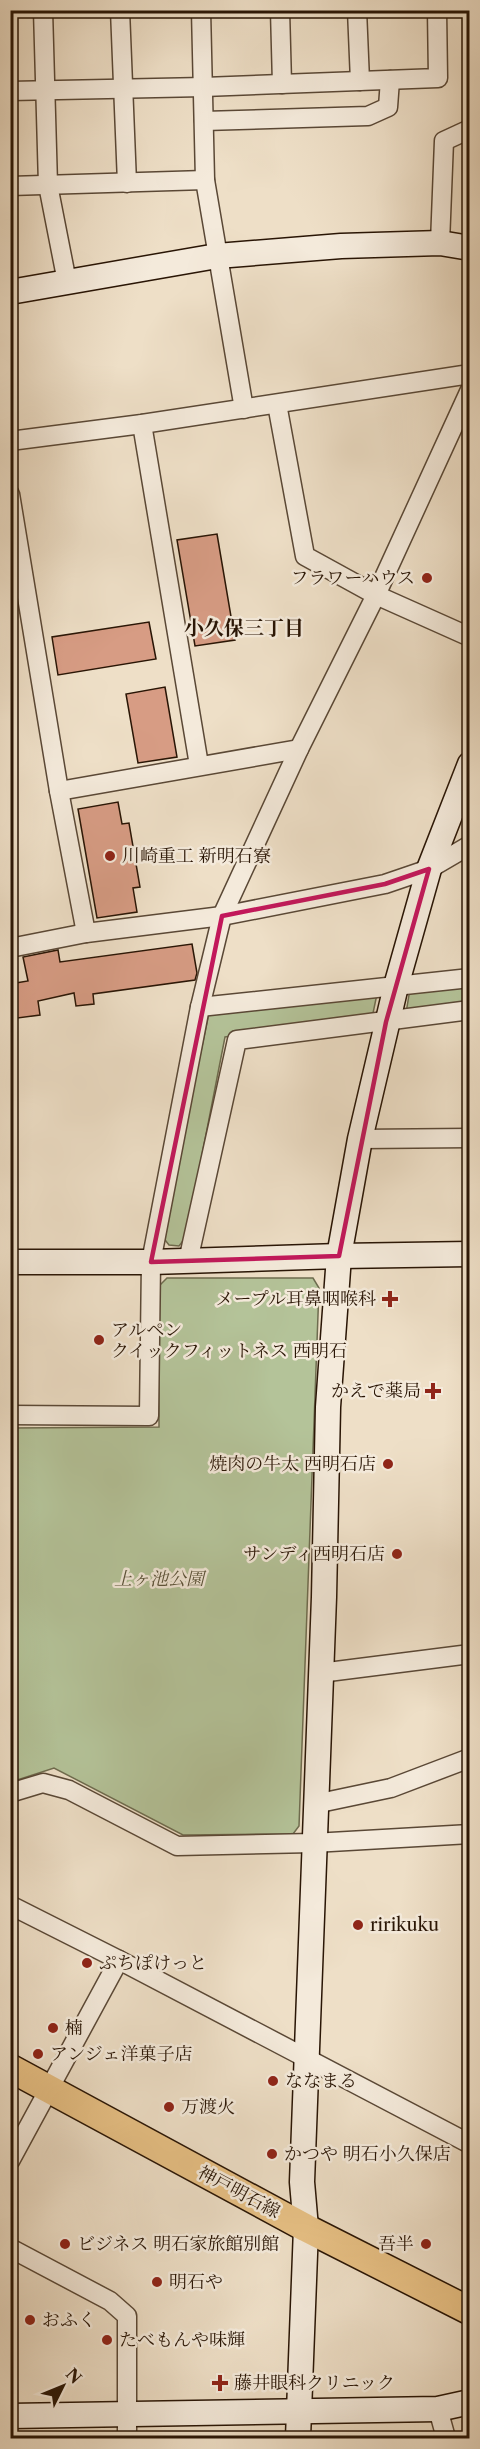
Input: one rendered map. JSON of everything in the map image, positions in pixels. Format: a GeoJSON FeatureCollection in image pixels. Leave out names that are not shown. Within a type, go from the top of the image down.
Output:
{"type":"FeatureCollection","features":[{"type":"Feature","properties":{"kind":"main road","name":"神戸明石線"},"geometry":{"type":"LineString","coordinates":[[10,2068],[306,2228],[470,2311]]}},
{"type":"Feature","properties":{"kind":"street"},"geometry":{"type":"LineString","coordinates":[[43,10],[48,185],[67,282]]}},
{"type":"Feature","properties":{"kind":"street"},"geometry":{"type":"LineString","coordinates":[[120,10],[127,183]]}},
{"type":"Feature","properties":{"kind":"street"},"geometry":{"type":"LineString","coordinates":[[201,10],[205,180],[244,409]]}},
{"type":"Feature","properties":{"kind":"street"},"geometry":{"type":"LineString","coordinates":[[280,10],[282,84]]}},
{"type":"Feature","properties":{"kind":"street"},"geometry":{"type":"LineString","coordinates":[[357,10],[360,81]]}},
{"type":"Feature","properties":{"kind":"street"},"geometry":{"type":"LineString","coordinates":[[10,91],[204,87],[438,78],[437,10]]}},
{"type":"Feature","properties":{"kind":"street"},"geometry":{"type":"LineString","coordinates":[[204,120],[368,116],[388,107],[390,80]]}},
{"type":"Feature","properties":{"kind":"street"},"geometry":{"type":"LineString","coordinates":[[440,243],[444,141],[470,129]]}},
{"type":"Feature","properties":{"kind":"street"},"geometry":{"type":"LineString","coordinates":[[10,186],[205,180]]}},
{"type":"Feature","properties":{"kind":"street"},"geometry":{"type":"LineString","coordinates":[[10,292],[217,256],[341,246],[440,243],[470,248]]}},
{"type":"Feature","properties":{"kind":"street"},"geometry":{"type":"LineString","coordinates":[[10,441],[142,424],[470,374]]}},
{"type":"Feature","properties":{"kind":"street"},"geometry":{"type":"LineString","coordinates":[[10,1415],[149,1416],[151,1262],[200,1006],[222,916],[299,749],[376,595],[470,390]]}},
{"type":"Feature","properties":{"kind":"street"},"geometry":{"type":"LineString","coordinates":[[277,404],[305,556],[376,595],[470,637]]}},
{"type":"Feature","properties":{"kind":"street"},"geometry":{"type":"LineString","coordinates":[[142,424],[199,765]]}},
{"type":"Feature","properties":{"kind":"street"},"geometry":{"type":"LineString","coordinates":[[11,497],[59,791],[86,933]]}},
{"type":"Feature","properties":{"kind":"street"},"geometry":{"type":"LineString","coordinates":[[59,791],[299,749]]}},
{"type":"Feature","properties":{"kind":"street"},"geometry":{"type":"LineString","coordinates":[[298,2439],[306,2228],[302,2182],[328,1407],[339,1256],[360,1139],[386,1022],[429,869],[470,764]]}},
{"type":"Feature","properties":{"kind":"street"},"geometry":{"type":"LineString","coordinates":[[10,948],[86,933],[222,916],[385,884],[429,869],[470,845]]}},
{"type":"Feature","properties":{"kind":"street"},"geometry":{"type":"LineString","coordinates":[[200,1006],[470,978]]}},
{"type":"Feature","properties":{"kind":"street"},"geometry":{"type":"LineString","coordinates":[[188,1261],[237,1040],[470,1010]]}},
{"type":"Feature","properties":{"kind":"street"},"geometry":{"type":"LineString","coordinates":[[360,1139],[470,1138]]}},
{"type":"Feature","properties":{"kind":"street"},"geometry":{"type":"LineString","coordinates":[[10,1262],[151,1262],[470,1254]]}},
{"type":"Feature","properties":{"kind":"street"},"geometry":{"type":"LineString","coordinates":[[320,1673],[470,1654]]}},
{"type":"Feature","properties":{"kind":"street"},"geometry":{"type":"LineString","coordinates":[[315,1804],[391,1788],[470,1758]]}},
{"type":"Feature","properties":{"kind":"street"},"geometry":{"type":"LineString","coordinates":[[10,1793],[43,1783],[69,1790],[177,1846],[313,1843],[470,1834]]}},
{"type":"Feature","properties":{"kind":"street"},"geometry":{"type":"LineString","coordinates":[[10,1905],[470,2144]]}},
{"type":"Feature","properties":{"kind":"street"},"geometry":{"type":"LineString","coordinates":[[10,2161],[119,1960]]}},
{"type":"Feature","properties":{"kind":"street"},"geometry":{"type":"LineString","coordinates":[[10,2248],[110,2301],[127,2316],[127,2439]]}},
{"type":"Feature","properties":{"kind":"street"},"geometry":{"type":"LineString","coordinates":[[10,2416],[438,2409],[470,2402]]}},
{"type":"Feature","properties":{"kind":"street"},"geometry":{"type":"LineString","coordinates":[[438,2409],[446,2439]]}},
{"type":"Feature","properties":{"kind":"highlighted area"},"geometry":{"type":"Polygon","coordinates":[[[429,869],[386,1022],[339,1256],[151,1262],[222,916],[385,884],[429,869]]]}},
{"type":"Feature","properties":{"kind":"green space"},"geometry":{"type":"Polygon","coordinates":[[[469,982],[469,1004],[406,1013],[410,989],[469,982]]]}},
{"type":"Feature","properties":{"kind":"green space"},"geometry":{"type":"Polygon","coordinates":[[[377,994],[372,1018],[225,1037],[186,1237],[179,1246],[169,1245],[162,1236],[209,1013],[377,994]]]}},
{"type":"Feature","properties":{"kind":"green space","name":"上ヶ池公園"},"geometry":{"type":"Polygon","coordinates":[[[167,1278],[313,1278],[319,1288],[299,1826],[293,1834],[183,1835],[54,1768],[11,1782],[11,1428],[159,1427],[159,1286],[167,1278]]]}},
{"type":"Feature","properties":{"kind":"building"},"geometry":{"type":"Polygon","coordinates":[[[217,534],[235,640],[195,646],[177,540],[217,534]]]}},
{"type":"Feature","properties":{"kind":"building"},"geometry":{"type":"Polygon","coordinates":[[[149,622],[156,659],[58,675],[52,637],[149,622]]]}},
{"type":"Feature","properties":{"kind":"building"},"geometry":{"type":"Polygon","coordinates":[[[165,687],[177,757],[138,763],[126,694],[165,687]]]}},
{"type":"Feature","properties":{"kind":"building","name":"川崎重工 新明石寮"},"geometry":{"type":"Polygon","coordinates":[[[118,802],[122,824],[129,823],[140,887],[133,888],[137,912],[97,918],[78,809],[118,802]]]}},
{"type":"Feature","properties":{"kind":"building"},"geometry":{"type":"Polygon","coordinates":[[[192,944],[197,973],[195,980],[93,994],[94,1004],[76,1006],[74,993],[38,1001],[40,1015],[10,1019],[10,984],[28,981],[23,957],[58,950],[60,962],[192,944]]]}},
{"type":"Feature","properties":{"kind":"place","name":"フラワーハウス"},"geometry":{"type":"Point","coordinates":[427,578]}},
{"type":"Feature","properties":{"kind":"place","name":"川崎重工 新明石寮"},"geometry":{"type":"Point","coordinates":[110,856]}},
{"type":"Feature","properties":{"kind":"place","name":"メープル耳鼻咽喉科"},"geometry":{"type":"Point","coordinates":[390,1299]}},
{"type":"Feature","properties":{"kind":"place","name":"アルペン クイックフィットネス 西明石"},"geometry":{"type":"Point","coordinates":[99,1340]}},
{"type":"Feature","properties":{"kind":"place","name":"かえで薬局"},"geometry":{"type":"Point","coordinates":[433,1391]}},
{"type":"Feature","properties":{"kind":"place","name":"焼肉の牛太 西明石店"},"geometry":{"type":"Point","coordinates":[388,1464]}},
{"type":"Feature","properties":{"kind":"place","name":"サンディ西明石店"},"geometry":{"type":"Point","coordinates":[397,1554]}},
{"type":"Feature","properties":{"kind":"place","name":"ririkuku"},"geometry":{"type":"Point","coordinates":[358,1925]}},
{"type":"Feature","properties":{"kind":"place","name":"ぷちぽけっと"},"geometry":{"type":"Point","coordinates":[87,1963]}},
{"type":"Feature","properties":{"kind":"place","name":"楠"},"geometry":{"type":"Point","coordinates":[53,2028]}},
{"type":"Feature","properties":{"kind":"place","name":"アンジェ洋菓子店"},"geometry":{"type":"Point","coordinates":[38,2054]}},
{"type":"Feature","properties":{"kind":"place","name":"ななまる"},"geometry":{"type":"Point","coordinates":[273,2081]}},
{"type":"Feature","properties":{"kind":"place","name":"万渡火"},"geometry":{"type":"Point","coordinates":[169,2107]}},
{"type":"Feature","properties":{"kind":"place","name":"かつや 明石小久保店"},"geometry":{"type":"Point","coordinates":[272,2154]}},
{"type":"Feature","properties":{"kind":"place","name":"ビジネス 明石家旅館別館"},"geometry":{"type":"Point","coordinates":[65,2244]}},
{"type":"Feature","properties":{"kind":"place","name":"吾半"},"geometry":{"type":"Point","coordinates":[426,2244]}},
{"type":"Feature","properties":{"kind":"place","name":"明石や"},"geometry":{"type":"Point","coordinates":[157,2282]}},
{"type":"Feature","properties":{"kind":"place","name":"おふく"},"geometry":{"type":"Point","coordinates":[30,2320]}},
{"type":"Feature","properties":{"kind":"place","name":"たべもんや味輝"},"geometry":{"type":"Point","coordinates":[107,2340]}},
{"type":"Feature","properties":{"kind":"place","name":"藤井眼科クリニック"},"geometry":{"type":"Point","coordinates":[220,2383]}},
{"type":"Feature","properties":{"kind":"district","name":"小久保三丁目"},"geometry":{"type":"Point","coordinates":[244,628]}}]}
